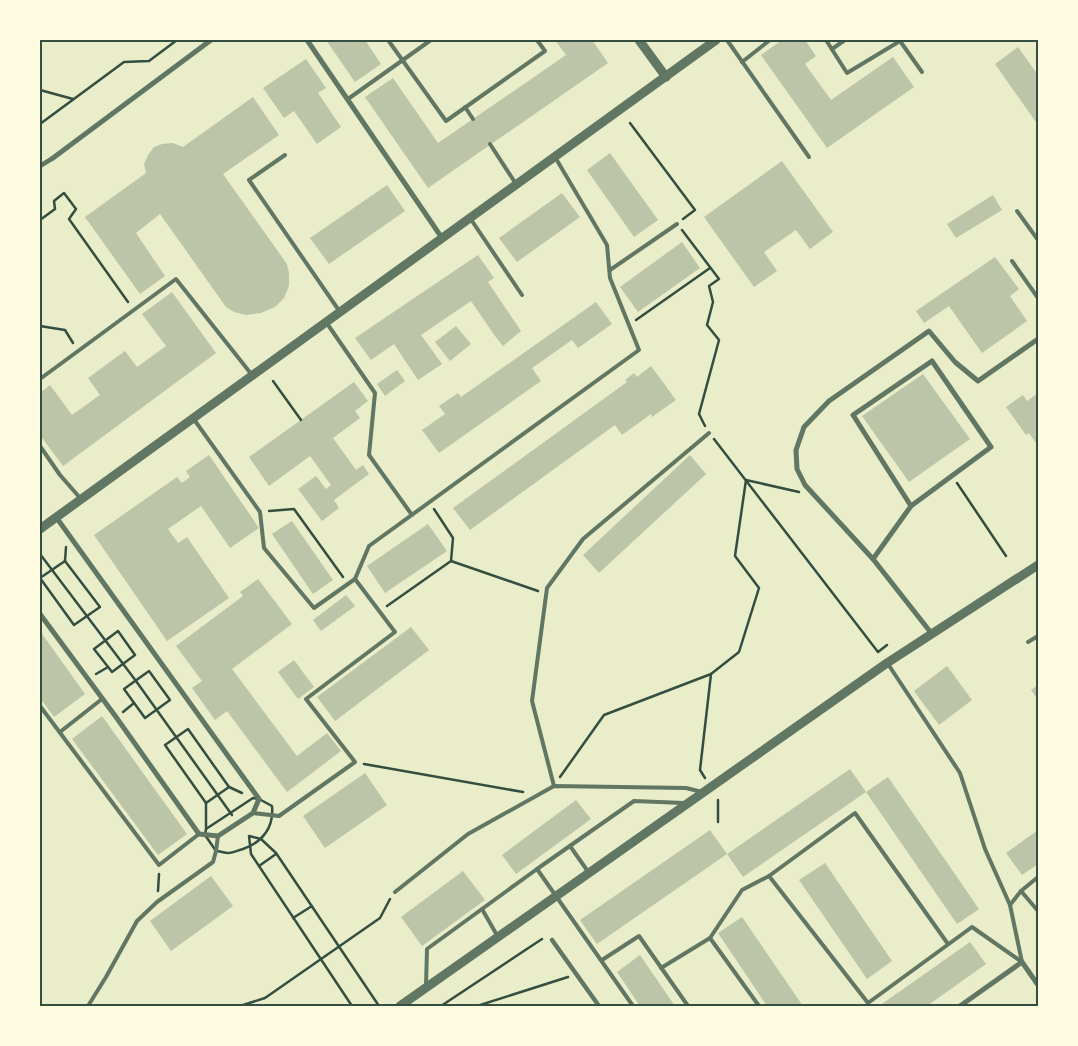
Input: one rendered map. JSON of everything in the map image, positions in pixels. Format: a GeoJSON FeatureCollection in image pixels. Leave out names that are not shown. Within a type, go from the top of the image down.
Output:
{"type":"FeatureCollection","features":[{"type":"Feature","properties":{"kind":"street"},"geometry":{"type":"LineString","coordinates":[[40,166],[211,40]]}},
{"type":"Feature","properties":{"kind":"street"},"geometry":{"type":"LineString","coordinates":[[307,40],[442,238]]}},
{"type":"Feature","properties":{"kind":"street"},"geometry":{"type":"LineString","coordinates":[[639,40],[666,77]]}},
{"type":"Feature","properties":{"kind":"street"},"geometry":{"type":"LineString","coordinates":[[40,528],[716,40]]}},
{"type":"Feature","properties":{"kind":"street"},"geometry":{"type":"LineString","coordinates":[[932,634],[873,559],[805,485],[797,470],[796,450],[804,427],[829,402],[929,330],[955,362],[978,381],[1038,339]]}},
{"type":"Feature","properties":{"kind":"street"},"geometry":{"type":"LineString","coordinates":[[873,559],[911,506],[991,447],[932,361],[852,415],[911,506]]}},
{"type":"Feature","properties":{"kind":"street"},"geometry":{"type":"LineString","coordinates":[[40,614],[199,834],[218,836],[253,813],[259,799],[56,517]]}},
{"type":"Feature","properties":{"kind":"street"},"geometry":{"type":"LineString","coordinates":[[400,1006],[887,663],[1038,565]]}},
{"type":"Feature","properties":{"kind":"street"},"geometry":{"type":"LineString","coordinates":[[552,940],[599,1006]]}},
{"type":"Feature","properties":{"kind":"street"},"geometry":{"type":"LineString","coordinates":[[960,1006],[1022,962],[1038,985]]}},
{"type":"Feature","properties":{"kind":"lane"},"geometry":{"type":"LineString","coordinates":[[388,40],[446,121],[544,51],[537,40]]}},
{"type":"Feature","properties":{"kind":"lane"},"geometry":{"type":"LineString","coordinates":[[348,99],[431,40]]}},
{"type":"Feature","properties":{"kind":"lane"},"geometry":{"type":"LineString","coordinates":[[727,40],[809,157]]}},
{"type":"Feature","properties":{"kind":"lane"},"geometry":{"type":"LineString","coordinates":[[742,62],[770,40]]}},
{"type":"Feature","properties":{"kind":"lane"},"geometry":{"type":"LineString","coordinates":[[826,40],[847,73],[900,41],[922,72]]}},
{"type":"Feature","properties":{"kind":"lane"},"geometry":{"type":"LineString","coordinates":[[832,49],[845,40]]}},
{"type":"Feature","properties":{"kind":"lane"},"geometry":{"type":"LineString","coordinates":[[465,107],[472,119]]}},
{"type":"Feature","properties":{"kind":"lane"},"geometry":{"type":"LineString","coordinates":[[490,144],[516,184]]}},
{"type":"Feature","properties":{"kind":"lane"},"geometry":{"type":"LineString","coordinates":[[285,155],[250,180],[340,312]]}},
{"type":"Feature","properties":{"kind":"lane"},"geometry":{"type":"LineString","coordinates":[[193,418],[260,512],[264,548],[314,608],[355,579],[370,546],[639,350],[610,278],[607,245],[555,157]]}},
{"type":"Feature","properties":{"kind":"lane"},"geometry":{"type":"LineString","coordinates":[[1017,211],[1038,240]]}},
{"type":"Feature","properties":{"kind":"lane"},"geometry":{"type":"LineString","coordinates":[[470,218],[522,295]]}},
{"type":"Feature","properties":{"kind":"lane"},"geometry":{"type":"LineString","coordinates":[[610,270],[677,224]]}},
{"type":"Feature","properties":{"kind":"lane"},"geometry":{"type":"LineString","coordinates":[[1012,261],[1038,298]]}},
{"type":"Feature","properties":{"kind":"lane"},"geometry":{"type":"LineString","coordinates":[[40,379],[176,279],[252,375]]}},
{"type":"Feature","properties":{"kind":"lane"},"geometry":{"type":"LineString","coordinates":[[326,322],[375,393],[369,455],[412,515]]}},
{"type":"Feature","properties":{"kind":"lane"},"geometry":{"type":"LineString","coordinates":[[554,786],[532,701],[547,588],[583,539],[709,433]]}},
{"type":"Feature","properties":{"kind":"lane"},"geometry":{"type":"LineString","coordinates":[[40,446],[60,475],[81,499]]}},
{"type":"Feature","properties":{"kind":"lane"},"geometry":{"type":"LineString","coordinates":[[253,813],[278,816],[355,762],[306,698],[396,632],[355,579]]}},
{"type":"Feature","properties":{"kind":"lane"},"geometry":{"type":"LineString","coordinates":[[1028,642],[1038,636]]}},
{"type":"Feature","properties":{"kind":"lane"},"geometry":{"type":"LineString","coordinates":[[887,663],[960,773],[985,849],[1010,905],[1022,962]]}},
{"type":"Feature","properties":{"kind":"lane"},"geometry":{"type":"LineString","coordinates":[[60,732],[102,698]]}},
{"type":"Feature","properties":{"kind":"lane"},"geometry":{"type":"LineString","coordinates":[[40,706],[159,865],[199,834]]}},
{"type":"Feature","properties":{"kind":"lane"},"geometry":{"type":"LineString","coordinates":[[394,892],[468,834],[554,786],[686,788],[704,792]]}},
{"type":"Feature","properties":{"kind":"lane"},"geometry":{"type":"LineString","coordinates":[[426,988],[427,948],[570,846],[634,801],[689,803]]}},
{"type":"Feature","properties":{"kind":"lane"},"geometry":{"type":"LineString","coordinates":[[661,968],[710,938],[742,890],[769,876],[855,813],[948,944]]}},
{"type":"Feature","properties":{"kind":"lane"},"geometry":{"type":"LineString","coordinates":[[88,1006],[137,921],[157,902],[213,862],[218,836]]}},
{"type":"Feature","properties":{"kind":"lane"},"geometry":{"type":"LineString","coordinates":[[570,846],[589,873]]}},
{"type":"Feature","properties":{"kind":"lane"},"geometry":{"type":"LineString","coordinates":[[537,870],[633,1006]]}},
{"type":"Feature","properties":{"kind":"lane"},"geometry":{"type":"LineString","coordinates":[[769,876],[868,1003]]}},
{"type":"Feature","properties":{"kind":"lane"},"geometry":{"type":"LineString","coordinates":[[1010,905],[1021,891],[1038,877]]}},
{"type":"Feature","properties":{"kind":"lane"},"geometry":{"type":"LineString","coordinates":[[1021,891],[1038,911]]}},
{"type":"Feature","properties":{"kind":"lane"},"geometry":{"type":"LineString","coordinates":[[482,909],[498,937]]}},
{"type":"Feature","properties":{"kind":"lane"},"geometry":{"type":"LineString","coordinates":[[864,1006],[972,927],[1022,962]]}},
{"type":"Feature","properties":{"kind":"lane"},"geometry":{"type":"LineString","coordinates":[[602,960],[639,936],[688,1006]]}},
{"type":"Feature","properties":{"kind":"lane"},"geometry":{"type":"LineString","coordinates":[[710,938],[759,1006]]}},
{"type":"Feature","properties":{"kind":"path"},"geometry":{"type":"LineString","coordinates":[[40,124],[124,62],[149,61],[178,40]]}},
{"type":"Feature","properties":{"kind":"path"},"geometry":{"type":"LineString","coordinates":[[40,90],[73,99]]}},
{"type":"Feature","properties":{"kind":"path"},"geometry":{"type":"LineString","coordinates":[[630,123],[695,210],[677,224],[719,279],[710,286],[713,302],[707,326],[718,340],[699,414],[709,433],[878,652],[887,645]]}},
{"type":"Feature","properties":{"kind":"path"},"geometry":{"type":"LineString","coordinates":[[40,220],[55,209],[54,201],[64,193],[76,210],[69,220],[134,310]]}},
{"type":"Feature","properties":{"kind":"path"},"geometry":{"type":"LineString","coordinates":[[629,325],[710,268]]}},
{"type":"Feature","properties":{"kind":"path"},"geometry":{"type":"LineString","coordinates":[[40,326],[65,330],[78,350]]}},
{"type":"Feature","properties":{"kind":"path"},"geometry":{"type":"LineString","coordinates":[[273,381],[301,420]]}},
{"type":"Feature","properties":{"kind":"path"},"geometry":{"type":"LineString","coordinates":[[952,476],[1006,556]]}},
{"type":"Feature","properties":{"kind":"path"},"geometry":{"type":"LineString","coordinates":[[746,480],[815,495]]}},
{"type":"Feature","properties":{"kind":"path"},"geometry":{"type":"LineString","coordinates":[[554,786],[604,715],[711,674],[739,652],[759,588],[735,556],[746,480]]}},
{"type":"Feature","properties":{"kind":"path"},"geometry":{"type":"LineString","coordinates":[[380,611],[451,561],[453,538],[430,502]]}},
{"type":"Feature","properties":{"kind":"path"},"geometry":{"type":"LineString","coordinates":[[260,512],[294,509],[348,584]]}},
{"type":"Feature","properties":{"kind":"path"},"geometry":{"type":"LineString","coordinates":[[40,554],[157,709],[230,813]]}},
{"type":"Feature","properties":{"kind":"path"},"geometry":{"type":"LineString","coordinates":[[65,561],[100,607],[74,625],[40,578],[65,561]]}},
{"type":"Feature","properties":{"kind":"path"},"geometry":{"type":"LineString","coordinates":[[451,561],[546,593]]}},
{"type":"Feature","properties":{"kind":"path"},"geometry":{"type":"LineString","coordinates":[[118,631],[135,655],[112,672],[94,649],[105,640],[118,631]]}},
{"type":"Feature","properties":{"kind":"path"},"geometry":{"type":"LineString","coordinates":[[149,671],[170,700],[145,718],[124,689],[136,681],[149,671]]}},
{"type":"Feature","properties":{"kind":"path"},"geometry":{"type":"LineString","coordinates":[[707,781],[700,770],[711,674]]}},
{"type":"Feature","properties":{"kind":"path"},"geometry":{"type":"LineString","coordinates":[[206,803],[229,787],[188,729],[165,745],[206,803],[206,829]]}},
{"type":"Feature","properties":{"kind":"path"},"geometry":{"type":"LineString","coordinates":[[355,762],[539,794]]}},
{"type":"Feature","properties":{"kind":"path"},"geometry":{"type":"LineString","coordinates":[[718,800],[718,822]]}},
{"type":"Feature","properties":{"kind":"path"},"geometry":{"type":"LineString","coordinates":[[352,1006],[250,854],[249,836],[261,839],[276,854],[379,1006]]}},
{"type":"Feature","properties":{"kind":"path"},"geometry":{"type":"LineString","coordinates":[[259,866],[276,854]]}},
{"type":"Feature","properties":{"kind":"path"},"geometry":{"type":"LineString","coordinates":[[157,902],[159,865]]}},
{"type":"Feature","properties":{"kind":"path"},"geometry":{"type":"LineString","coordinates":[[240,1006],[264,998],[380,918],[394,892]]}},
{"type":"Feature","properties":{"kind":"path"},"geometry":{"type":"LineString","coordinates":[[293,918],[312,906]]}},
{"type":"Feature","properties":{"kind":"path"},"geometry":{"type":"LineString","coordinates":[[441,1006],[548,934],[552,940]]}},
{"type":"Feature","properties":{"kind":"path"},"geometry":{"type":"LineString","coordinates":[[477,1006],[576,974]]}},
{"type":"Feature","properties":{"kind":"building"},"geometry":{"type":"Polygon","coordinates":[[[326,40],[365,40],[381,64],[355,82],[326,40]]]}},
{"type":"Feature","properties":{"kind":"building"},"geometry":{"type":"Polygon","coordinates":[[[555,40],[592,40],[608,63],[428,188],[365,97],[393,78],[438,143],[566,55],[555,40]]]}},
{"type":"Feature","properties":{"kind":"building"},"geometry":{"type":"Polygon","coordinates":[[[782,40],[805,40],[816,56],[805,64],[831,100],[893,57],[914,87],[827,148],[761,55],[782,40]]]}},
{"type":"Feature","properties":{"kind":"building"},"geometry":{"type":"Polygon","coordinates":[[[1018,47],[1038,75],[1038,125],[995,64],[1018,47]]]}},
{"type":"Feature","properties":{"kind":"building"},"geometry":{"type":"Polygon","coordinates":[[[306,59],[326,88],[318,93],[341,127],[317,144],[294,111],[284,118],[263,88],[306,59]]]}},
{"type":"Feature","properties":{"kind":"building"},"geometry":{"type":"Polygon","coordinates":[[[253,97],[279,135],[223,174],[287,264],[289,286],[284,298],[275,307],[261,313],[246,315],[234,312],[226,307],[160,214],[136,233],[165,276],[140,294],[85,217],[146,173],[144,164],[154,147],[173,143],[183,147],[253,97]]]}},
{"type":"Feature","properties":{"kind":"building"},"geometry":{"type":"Polygon","coordinates":[[[610,153],[658,220],[634,237],[587,170],[610,153]]]}},
{"type":"Feature","properties":{"kind":"building"},"geometry":{"type":"Polygon","coordinates":[[[782,161],[833,232],[810,249],[796,230],[764,252],[777,271],[754,287],[704,217],[782,161]]]}},
{"type":"Feature","properties":{"kind":"building"},"geometry":{"type":"Polygon","coordinates":[[[387,185],[405,211],[329,264],[310,238],[387,185]]]}},
{"type":"Feature","properties":{"kind":"building"},"geometry":{"type":"Polygon","coordinates":[[[562,193],[580,217],[517,262],[499,238],[562,193]]]}},
{"type":"Feature","properties":{"kind":"building"},"geometry":{"type":"Polygon","coordinates":[[[993,195],[1002,210],[956,238],[947,224],[993,195]]]}},
{"type":"Feature","properties":{"kind":"building"},"geometry":{"type":"Polygon","coordinates":[[[682,242],[700,268],[638,312],[620,287],[682,242]]]}},
{"type":"Feature","properties":{"kind":"building"},"geometry":{"type":"Polygon","coordinates":[[[478,255],[494,278],[488,282],[521,331],[503,346],[471,301],[421,335],[442,364],[418,380],[394,344],[371,360],[355,338],[478,255]]]}},
{"type":"Feature","properties":{"kind":"building"},"geometry":{"type":"Polygon","coordinates":[[[995,257],[1019,289],[1010,296],[1027,321],[982,353],[949,306],[924,323],[916,311],[995,257]]]}},
{"type":"Feature","properties":{"kind":"building"},"geometry":{"type":"Polygon","coordinates":[[[172,292],[216,353],[63,466],[40,435],[40,393],[50,385],[72,415],[100,395],[88,378],[125,351],[137,367],[166,346],[142,314],[172,292]]]}},
{"type":"Feature","properties":{"kind":"building"},"geometry":{"type":"Polygon","coordinates":[[[596,302],[612,324],[578,348],[572,340],[532,368],[541,381],[439,453],[422,430],[445,414],[439,406],[458,393],[461,397],[596,302]]]}},
{"type":"Feature","properties":{"kind":"building"},"geometry":{"type":"Polygon","coordinates":[[[456,326],[471,344],[450,361],[435,342],[456,326]]]}},
{"type":"Feature","properties":{"kind":"building"},"geometry":{"type":"Polygon","coordinates":[[[651,366],[676,400],[652,417],[651,414],[622,435],[615,425],[470,530],[453,508],[627,382],[625,380],[634,373],[637,377],[651,366]]]}},
{"type":"Feature","properties":{"kind":"building"},"geometry":{"type":"Polygon","coordinates":[[[397,370],[405,381],[385,396],[377,384],[397,370]]]}},
{"type":"Feature","properties":{"kind":"building"},"geometry":{"type":"Polygon","coordinates":[[[923,374],[970,439],[909,482],[862,416],[923,374]]]}},
{"type":"Feature","properties":{"kind":"building"},"geometry":{"type":"Polygon","coordinates":[[[354,382],[368,401],[355,411],[360,418],[333,438],[356,470],[363,465],[369,474],[334,500],[339,508],[322,521],[298,489],[316,476],[326,489],[331,485],[310,456],[269,486],[249,457],[354,382]]]}},
{"type":"Feature","properties":{"kind":"building"},"geometry":{"type":"Polygon","coordinates":[[[1038,393],[1038,446],[1029,433],[1026,435],[1006,407],[1023,395],[1027,401],[1038,393]]]}},
{"type":"Feature","properties":{"kind":"building"},"geometry":{"type":"Polygon","coordinates":[[[209,455],[259,528],[230,548],[201,506],[168,529],[178,543],[187,537],[229,598],[167,641],[94,535],[177,477],[182,483],[190,477],[186,471],[209,455]]]}},
{"type":"Feature","properties":{"kind":"building"},"geometry":{"type":"Polygon","coordinates":[[[690,455],[706,474],[599,573],[583,555],[690,455]]]}},
{"type":"Feature","properties":{"kind":"building"},"geometry":{"type":"Polygon","coordinates":[[[292,521],[333,580],[313,594],[272,534],[292,521]]]}},
{"type":"Feature","properties":{"kind":"building"},"geometry":{"type":"Polygon","coordinates":[[[428,524],[447,551],[385,593],[367,566],[428,524]]]}},
{"type":"Feature","properties":{"kind":"building"},"geometry":{"type":"Polygon","coordinates":[[[258,579],[292,624],[232,669],[297,756],[327,733],[341,751],[287,792],[227,711],[215,720],[192,688],[202,681],[176,646],[243,596],[240,592],[258,579]]]}},
{"type":"Feature","properties":{"kind":"building"},"geometry":{"type":"Polygon","coordinates":[[[346,595],[355,606],[321,631],[313,620],[346,595]]]}},
{"type":"Feature","properties":{"kind":"building"},"geometry":{"type":"Polygon","coordinates":[[[411,627],[429,650],[335,721],[317,697],[411,627]]]}},
{"type":"Feature","properties":{"kind":"building"},"geometry":{"type":"Polygon","coordinates":[[[40,631],[85,694],[54,717],[40,698],[40,631]]]}},
{"type":"Feature","properties":{"kind":"building"},"geometry":{"type":"Polygon","coordinates":[[[294,660],[314,687],[298,699],[278,672],[294,660]]]}},
{"type":"Feature","properties":{"kind":"building"},"geometry":{"type":"Polygon","coordinates":[[[947,666],[972,700],[939,725],[914,691],[947,666]]]}},
{"type":"Feature","properties":{"kind":"building"},"geometry":{"type":"Polygon","coordinates":[[[1038,685],[1038,700],[1031,690],[1038,685]]]}},
{"type":"Feature","properties":{"kind":"building"},"geometry":{"type":"Polygon","coordinates":[[[102,716],[187,834],[158,855],[72,739],[102,716]]]}},
{"type":"Feature","properties":{"kind":"building"},"geometry":{"type":"Polygon","coordinates":[[[850,769],[866,792],[743,877],[727,854],[850,769]]]}},
{"type":"Feature","properties":{"kind":"building"},"geometry":{"type":"Polygon","coordinates":[[[365,773],[387,805],[325,848],[303,816],[365,773]]]}},
{"type":"Feature","properties":{"kind":"building"},"geometry":{"type":"Polygon","coordinates":[[[888,777],[979,909],[957,924],[866,792],[888,777]]]}},
{"type":"Feature","properties":{"kind":"building"},"geometry":{"type":"Polygon","coordinates":[[[576,800],[591,819],[516,874],[502,855],[576,800]]]}},
{"type":"Feature","properties":{"kind":"building"},"geometry":{"type":"Polygon","coordinates":[[[710,830],[727,854],[597,944],[580,920],[710,830]]]}},
{"type":"Feature","properties":{"kind":"building"},"geometry":{"type":"Polygon","coordinates":[[[1038,830],[1038,864],[1022,875],[1006,853],[1038,830]]]}},
{"type":"Feature","properties":{"kind":"building"},"geometry":{"type":"Polygon","coordinates":[[[825,863],[892,961],[867,979],[799,880],[825,863]]]}},
{"type":"Feature","properties":{"kind":"building"},"geometry":{"type":"Polygon","coordinates":[[[463,871],[485,900],[422,946],[401,917],[463,871]]]}},
{"type":"Feature","properties":{"kind":"building"},"geometry":{"type":"Polygon","coordinates":[[[211,876],[233,906],[171,951],[150,921],[211,876]]]}},
{"type":"Feature","properties":{"kind":"building"},"geometry":{"type":"Polygon","coordinates":[[[742,917],[803,1006],[767,1006],[718,933],[742,917]]]}},
{"type":"Feature","properties":{"kind":"building"},"geometry":{"type":"Polygon","coordinates":[[[970,942],[986,964],[927,1006],[879,1006],[970,942]]]}},
{"type":"Feature","properties":{"kind":"building"},"geometry":{"type":"Polygon","coordinates":[[[640,955],[675,1006],[640,1006],[617,972],[640,955]]]}}]}
